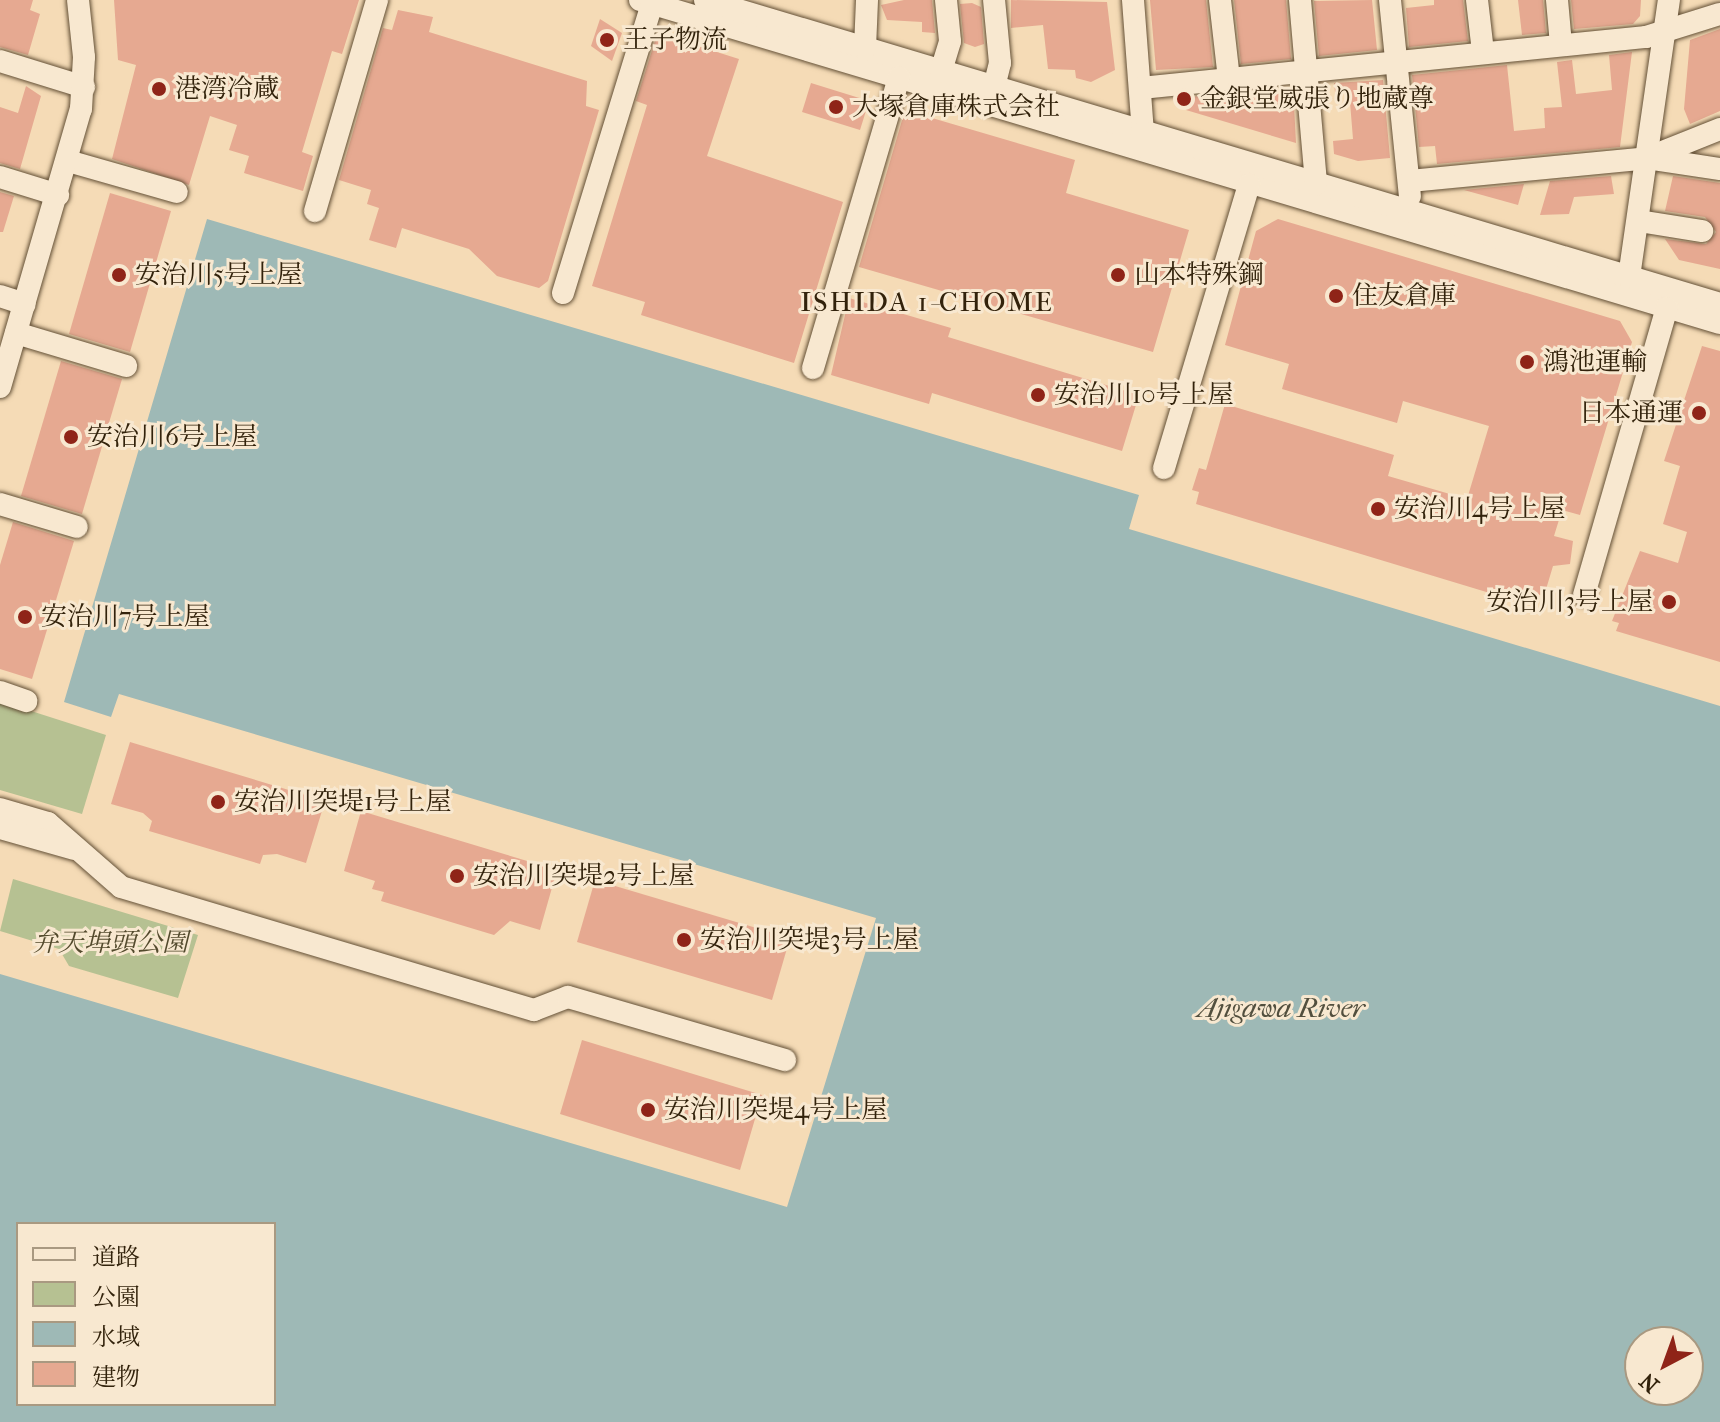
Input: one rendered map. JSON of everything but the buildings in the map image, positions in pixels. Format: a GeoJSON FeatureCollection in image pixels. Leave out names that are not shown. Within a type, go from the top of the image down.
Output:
{"type":"FeatureCollection","features":[{"type":"Feature","properties":{"kind":"street"},"geometry":{"type":"LineString","coordinates":[[0,387],[68,161],[84,87],[78,0]]}},
{"type":"Feature","properties":{"kind":"street"},"geometry":{"type":"LineString","coordinates":[[315,211],[377,0]]}},
{"type":"Feature","properties":{"kind":"street"},"geometry":{"type":"LineString","coordinates":[[865,48],[867,0]]}},
{"type":"Feature","properties":{"kind":"street"},"geometry":{"type":"LineString","coordinates":[[941,71],[950,41],[946,0]]}},
{"type":"Feature","properties":{"kind":"street"},"geometry":{"type":"LineString","coordinates":[[994,0],[1000,63],[994,87]]}},
{"type":"Feature","properties":{"kind":"street"},"geometry":{"type":"LineString","coordinates":[[1133,0],[1141,88],[1141,141]]}},
{"type":"Feature","properties":{"kind":"street"},"geometry":{"type":"LineString","coordinates":[[1220,0],[1229,79]]}},
{"type":"Feature","properties":{"kind":"street"},"geometry":{"type":"LineString","coordinates":[[1300,0],[1316,184]]}},
{"type":"Feature","properties":{"kind":"street"},"geometry":{"type":"LineString","coordinates":[[1390,0],[1411,213]]}},
{"type":"Feature","properties":{"kind":"street"},"geometry":{"type":"LineString","coordinates":[[1477,0],[1483,52]]}},
{"type":"Feature","properties":{"kind":"street"},"geometry":{"type":"LineString","coordinates":[[1557,0],[1561,45]]}},
{"type":"Feature","properties":{"kind":"street"},"geometry":{"type":"LineString","coordinates":[[1629,277],[1669,0]]}},
{"type":"Feature","properties":{"kind":"street"},"geometry":{"type":"LineString","coordinates":[[715,1],[994,87],[1249,184],[1720,323]]}},
{"type":"Feature","properties":{"kind":"street"},"geometry":{"type":"LineString","coordinates":[[563,293],[646,2],[899,77],[1316,184],[1720,304]]}},
{"type":"Feature","properties":{"kind":"street"},"geometry":{"type":"LineString","coordinates":[[1141,88],[1664,35],[1720,14]]}},
{"type":"Feature","properties":{"kind":"street"},"geometry":{"type":"LineString","coordinates":[[0,61],[84,87]]}},
{"type":"Feature","properties":{"kind":"street"},"geometry":{"type":"LineString","coordinates":[[813,368],[899,77]]}},
{"type":"Feature","properties":{"kind":"street"},"geometry":{"type":"LineString","coordinates":[[1647,158],[1720,129]]}},
{"type":"Feature","properties":{"kind":"street"},"geometry":{"type":"LineString","coordinates":[[1410,181],[1647,158],[1720,169]]}},
{"type":"Feature","properties":{"kind":"street"},"geometry":{"type":"LineString","coordinates":[[68,161],[177,192]]}},
{"type":"Feature","properties":{"kind":"street"},"geometry":{"type":"LineString","coordinates":[[0,177],[58,195]]}},
{"type":"Feature","properties":{"kind":"street"},"geometry":{"type":"LineString","coordinates":[[1164,468],[1249,184]]}},
{"type":"Feature","properties":{"kind":"street"},"geometry":{"type":"LineString","coordinates":[[1639,221],[1702,231]]}},
{"type":"Feature","properties":{"kind":"street"},"geometry":{"type":"LineString","coordinates":[[1629,277],[1667,308]]}},
{"type":"Feature","properties":{"kind":"street"},"geometry":{"type":"LineString","coordinates":[[0,296],[25,304]]}},
{"type":"Feature","properties":{"kind":"street"},"geometry":{"type":"LineString","coordinates":[[1584,595],[1667,308]]}},
{"type":"Feature","properties":{"kind":"street"},"geometry":{"type":"LineString","coordinates":[[16,333],[126,366]]}},
{"type":"Feature","properties":{"kind":"street"},"geometry":{"type":"LineString","coordinates":[[0,504],[77,527]]}},
{"type":"Feature","properties":{"kind":"street"},"geometry":{"type":"LineString","coordinates":[[0,692],[26,701]]}},
{"type":"Feature","properties":{"kind":"street"},"geometry":{"type":"LineString","coordinates":[[0,809],[48,823],[121,887],[518,1006],[534,1010],[568,997],[785,1060]]}},
{"type":"Feature","properties":{"kind":"street"},"geometry":{"type":"LineString","coordinates":[[0,828],[79,851]]}},
{"type":"Feature","properties":{"kind":"green space"},"geometry":{"type":"Polygon","coordinates":[[[0,701],[106,735],[82,814],[0,790],[0,701]]]}},
{"type":"Feature","properties":{"kind":"green space","name":"弁天埠頭公園"},"geometry":{"type":"Polygon","coordinates":[[[13,879],[198,935],[178,998],[69,966],[59,949],[0,931],[13,879]]]}},
{"type":"Feature","properties":{"kind":"water","name":"Ajigawa River"},"geometry":{"type":"Polygon","coordinates":[[[207,219],[1139,495],[1129,529],[1720,706],[1720,1422],[0,1422],[0,974],[787,1207],[876,918],[119,694],[111,717],[64,702],[207,219]]]}},
{"type":"Feature","properties":{"kind":"place","name":"王子物流"},"geometry":{"type":"Point","coordinates":[607,40]}},
{"type":"Feature","properties":{"kind":"place","name":"港湾冷蔵"},"geometry":{"type":"Point","coordinates":[159,89]}},
{"type":"Feature","properties":{"kind":"place","name":"金銀堂威張り地蔵尊"},"geometry":{"type":"Point","coordinates":[1184,99]}},
{"type":"Feature","properties":{"kind":"place","name":"大塚倉庫株式会社"},"geometry":{"type":"Point","coordinates":[836,107]}},
{"type":"Feature","properties":{"kind":"place","name":"安治川5号上屋"},"geometry":{"type":"Point","coordinates":[119,275]}},
{"type":"Feature","properties":{"kind":"place","name":"山本特殊鋼"},"geometry":{"type":"Point","coordinates":[1118,275]}},
{"type":"Feature","properties":{"kind":"place","name":"住友倉庫"},"geometry":{"type":"Point","coordinates":[1336,296]}},
{"type":"Feature","properties":{"kind":"place","name":"鴻池運輸"},"geometry":{"type":"Point","coordinates":[1527,362]}},
{"type":"Feature","properties":{"kind":"place","name":"安治川10号上屋"},"geometry":{"type":"Point","coordinates":[1038,395]}},
{"type":"Feature","properties":{"kind":"place","name":"日本通運"},"geometry":{"type":"Point","coordinates":[1699,413]}},
{"type":"Feature","properties":{"kind":"place","name":"安治川6号上屋"},"geometry":{"type":"Point","coordinates":[71,437]}},
{"type":"Feature","properties":{"kind":"place","name":"安治川4号上屋"},"geometry":{"type":"Point","coordinates":[1378,509]}},
{"type":"Feature","properties":{"kind":"place","name":"安治川3号上屋"},"geometry":{"type":"Point","coordinates":[1669,602]}},
{"type":"Feature","properties":{"kind":"place","name":"安治川7号上屋"},"geometry":{"type":"Point","coordinates":[25,617]}},
{"type":"Feature","properties":{"kind":"place","name":"安治川突堤1号上屋"},"geometry":{"type":"Point","coordinates":[218,802]}},
{"type":"Feature","properties":{"kind":"place","name":"安治川突堤2号上屋"},"geometry":{"type":"Point","coordinates":[457,876]}},
{"type":"Feature","properties":{"kind":"place","name":"安治川突堤3号上屋"},"geometry":{"type":"Point","coordinates":[684,940]}},
{"type":"Feature","properties":{"kind":"place","name":"安治川突堤4号上屋"},"geometry":{"type":"Point","coordinates":[648,1110]}},
{"type":"Feature","properties":{"kind":"district","name":"ISHIDA 1-CHOME"},"geometry":{"type":"Point","coordinates":[927,302]}}]}
